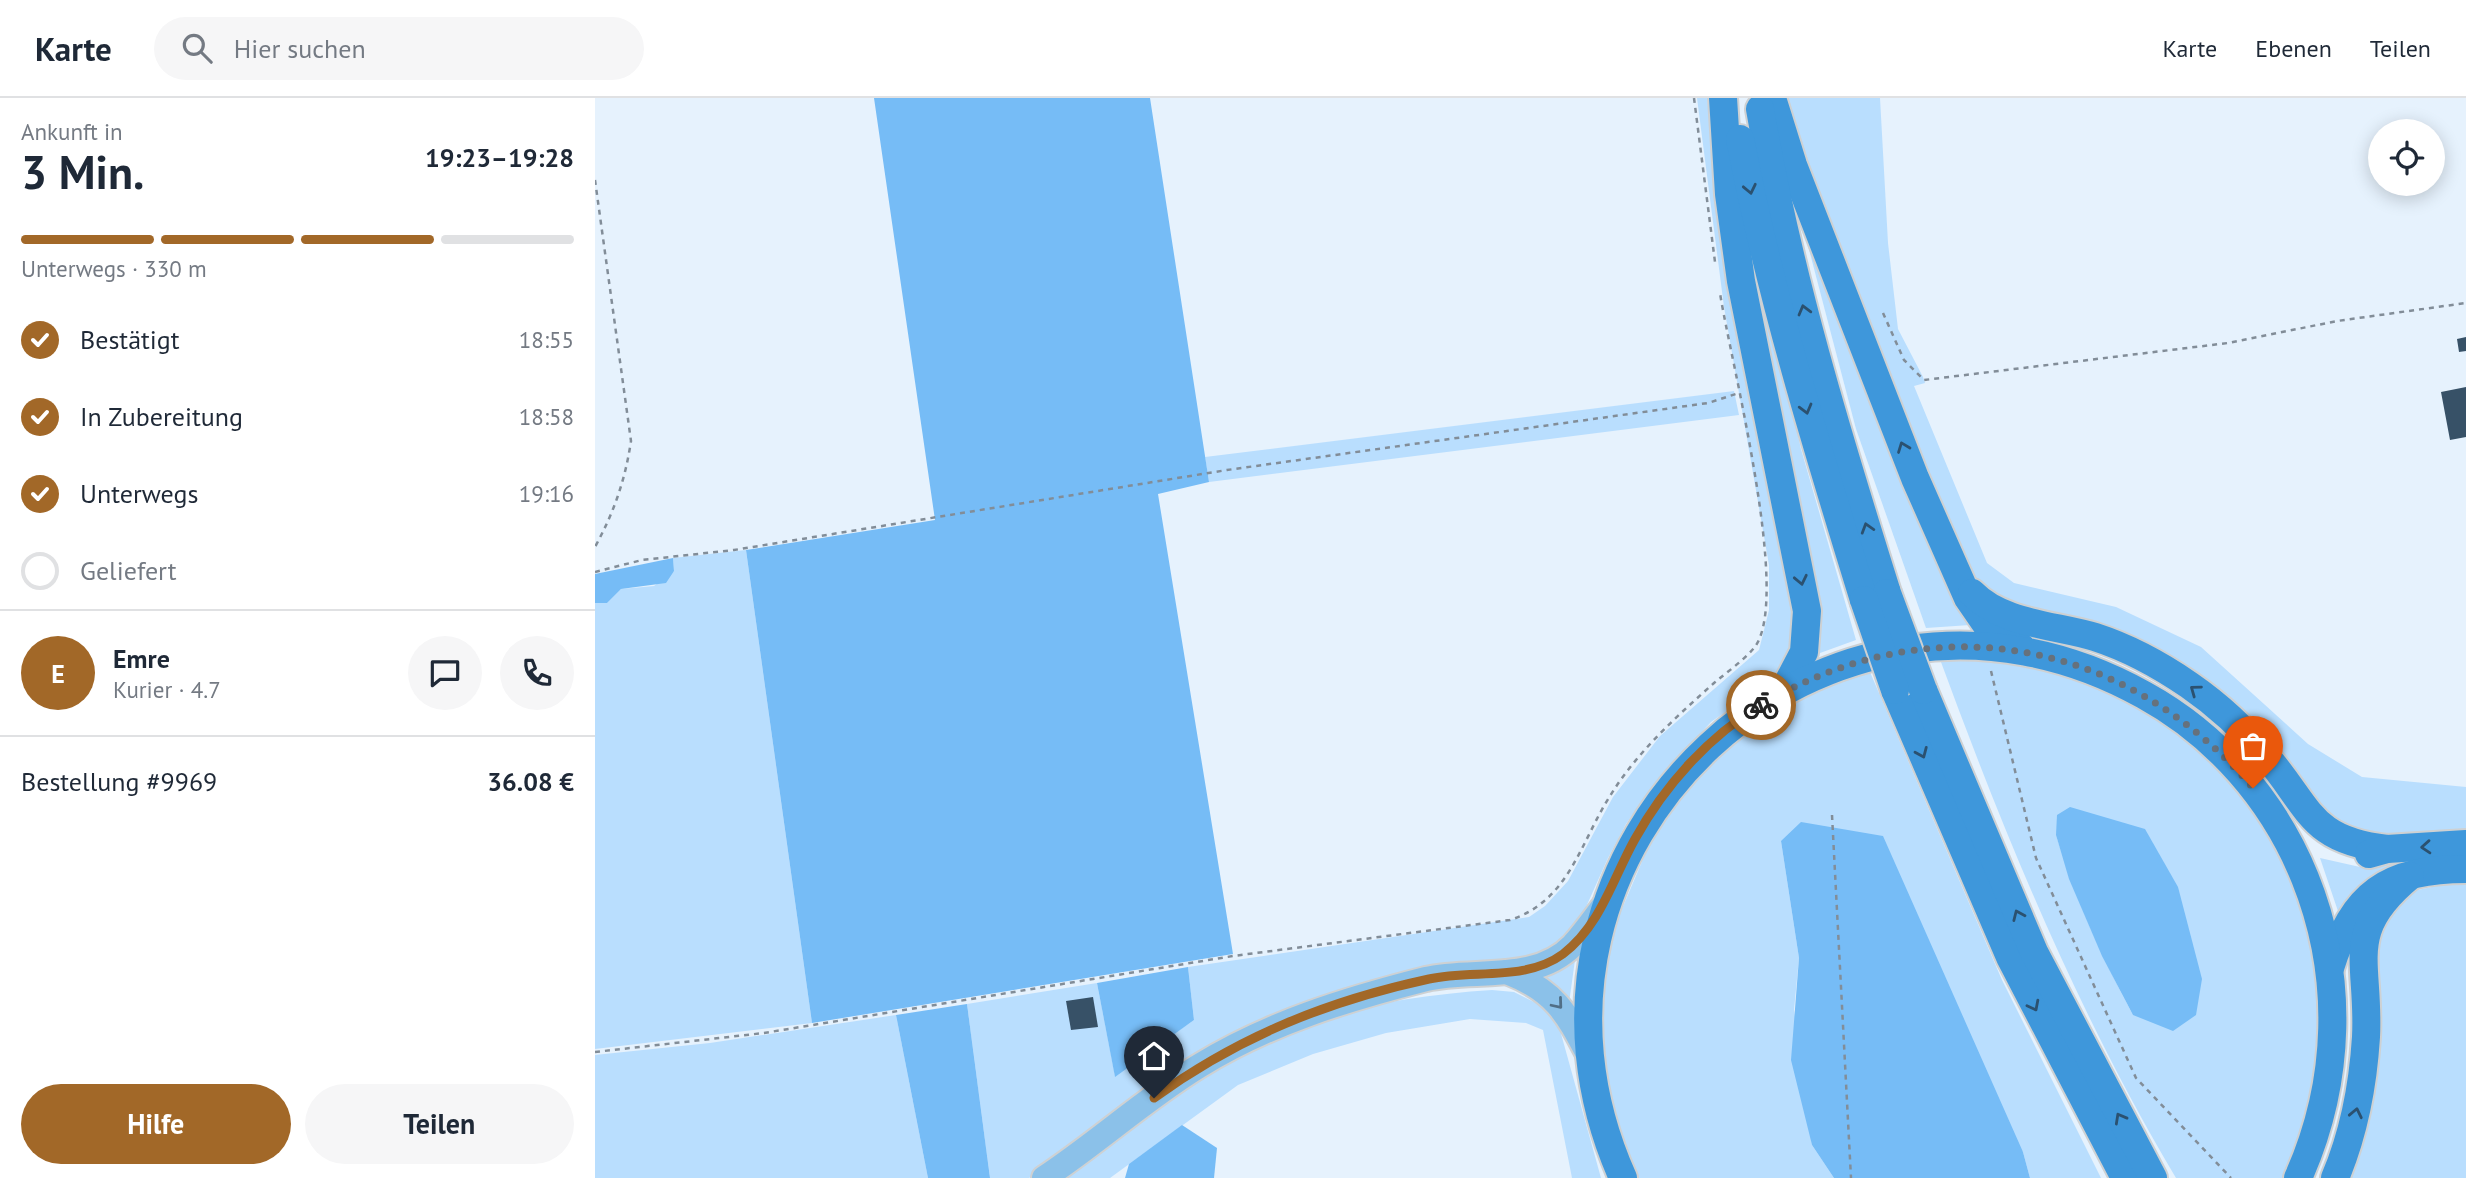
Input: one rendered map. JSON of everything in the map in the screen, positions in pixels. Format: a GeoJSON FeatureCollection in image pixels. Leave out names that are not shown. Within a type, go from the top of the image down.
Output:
{"type":"FeatureCollection","features":[{"type":"Feature","properties":{"kind":"highway"},"geometry":{"type":"LineString","coordinates":[[1723,98],[1729,194],[1741,281],[1807,611],[1804,652],[1783,692]]}},
{"type":"Feature","properties":{"kind":"highway"},"geometry":{"type":"LineString","coordinates":[[1732,98],[1768,270],[1816,444],[1876,597],[1923,690],[2034,952],[2153,1178]]}},
{"type":"Feature","properties":{"kind":"highway"},"geometry":{"type":"LineString","coordinates":[[1758,98],[1793,265],[1838,436],[1895,690],[2010,957],[2125,1178]]}},
{"type":"Feature","properties":{"kind":"highway"},"geometry":{"type":"LineString","coordinates":[[1772,98],[1793,165],[1915,478],[1959,577],[1981,620],[2033,653]]}},
{"type":"Feature","properties":{"kind":"highway"},"geometry":{"type":"LineString","coordinates":[[1959,577],[1974,595],[2005,614],[2098,638],[2149,660],[2171,673],[2214,705],[2256,744],[2318,825],[2345,841],[2387,849]]}},
{"type":"Feature","properties":{"kind":"highway"},"geometry":{"type":"LineString","coordinates":[[1623,1178],[1604,1128],[1589,1056],[1591,978],[1608,901],[1635,839],[1668,789],[1709,744],[1749,713],[1783,692],[1838,667],[1876,656],[1926,648],[1986,647],[2033,653],[2108,677],[2177,716],[2236,768],[2283,832],[2313,898],[2330,969],[2333,1012],[2329,1075],[2315,1137],[2298,1178]]}},
{"type":"Feature","properties":{"kind":"highway"},"geometry":{"type":"LineString","coordinates":[[2283,832],[2343,854],[2466,844]]}},
{"type":"Feature","properties":{"kind":"highway"},"geometry":{"type":"LineString","coordinates":[[2330,969],[2338,941],[2360,904],[2384,885],[2410,876],[2466,869]]}},
{"type":"Feature","properties":{"kind":"highway"},"geometry":{"type":"LineString","coordinates":[[2335,1178],[2351,1136],[2364,1063],[2364,937],[2378,906],[2410,876]]}},
{"type":"Feature","properties":{"kind":"main road"},"geometry":{"type":"LineString","coordinates":[[1044,1178],[1198,1066],[1264,1030],[1335,1004],[1427,979],[1453,974],[1507,972],[1547,963],[1562,954],[1608,901]]}},
{"type":"Feature","properties":{"kind":"main road"},"geometry":{"type":"LineString","coordinates":[[1507,972],[1539,987],[1559,1004],[1589,1056]]}},
{"type":"Feature","properties":{"kind":"path"},"geometry":{"type":"LineString","coordinates":[[1694,98],[1716,271]]}},
{"type":"Feature","properties":{"kind":"path"},"geometry":{"type":"LineString","coordinates":[[595,180],[631,441],[625,480],[610,520],[595,547]]}},
{"type":"Feature","properties":{"kind":"path"},"geometry":{"type":"LineString","coordinates":[[595,1052],[764,1033],[1233,956],[1510,920],[1528,914],[1544,904],[1566,880],[1610,796],[1657,735],[1756,646],[1767,610],[1767,566],[1718,284]]}},
{"type":"Feature","properties":{"kind":"path"},"geometry":{"type":"LineString","coordinates":[[1883,313],[1904,360],[1924,380],[2228,343],[2337,321],[2466,303]]}},
{"type":"Feature","properties":{"kind":"path"},"geometry":{"type":"LineString","coordinates":[[595,572],[642,560],[734,550],[1227,470],[1708,403],[1739,393]]}},
{"type":"Feature","properties":{"kind":"path"},"geometry":{"type":"LineString","coordinates":[[1986,647],[2036,859],[2136,1078],[2231,1178]]}},
{"type":"Feature","properties":{"kind":"path"},"geometry":{"type":"LineString","coordinates":[[1832,815],[1851,1178]]}},
{"type":"Feature","properties":{"kind":"shaded area"},"geometry":{"type":"Polygon","coordinates":[[[874,98],[1150,98],[1209,482],[1158,494],[1233,954],[812,1023],[746,550],[935,520],[874,98]]]}},
{"type":"Feature","properties":{"kind":"shaded area"},"geometry":{"type":"Polygon","coordinates":[[[1697,98],[1707,98],[1719,197],[1796,611],[1797,640],[1777,676],[1711,722],[1652,787],[1626,824],[1573,936],[1559,951],[1333,996],[1029,1178],[990,1178],[967,1004],[1097,983],[1115,1076],[1194,1020],[1188,967],[1529,917],[1545,906],[1568,881],[1613,797],[1660,736],[1759,650],[1769,610],[1769,565],[1724,307],[1697,98]]]}},
{"type":"Feature","properties":{"kind":"shaded area"},"geometry":{"type":"Polygon","coordinates":[[[1783,98],[1880,98],[1888,243],[1898,329],[1923,377],[1925,383],[1914,386],[1987,563],[2014,583],[2116,607],[2201,647],[2308,744],[2362,777],[2466,787],[2466,837],[2413,839],[2333,828],[2225,706],[2016,611],[1984,589],[1953,550],[1876,353],[1783,98]]]}},
{"type":"Feature","properties":{"kind":"shaded area"},"geometry":{"type":"Polygon","coordinates":[[[1795,196],[1970,625],[1926,628],[1856,429],[1795,196]]]}},
{"type":"Feature","properties":{"kind":"shaded area"},"geometry":{"type":"Polygon","coordinates":[[[1762,273],[1801,449],[1856,640],[1809,657],[1750,276],[1762,273]]]}},
{"type":"Feature","properties":{"kind":"shaded area"},"geometry":{"type":"Polygon","coordinates":[[[1734,391],[1739,415],[1209,482],[1205,457],[1734,391]]]}},
{"type":"Feature","properties":{"kind":"shaded area"},"geometry":{"type":"Polygon","coordinates":[[[746,550],[812,1023],[595,1049],[595,603],[607,603],[621,589],[654,586],[674,571],[673,558],[746,550]]]}},
{"type":"Feature","properties":{"kind":"shaded area"},"geometry":{"type":"Polygon","coordinates":[[[673,558],[674,571],[666,583],[621,589],[607,603],[595,603],[595,574],[673,558]]]}},
{"type":"Feature","properties":{"kind":"shaded area"},"geometry":{"type":"Polygon","coordinates":[[[1938,654],[2067,670],[2182,730],[2254,802],[2311,914],[2324,1049],[2288,1178],[2176,1178],[2106,1051],[2045,921],[1989,788],[1938,654]],[[2056,835],[2090,927],[2133,1015],[2056,835]]]}},
{"type":"Feature","properties":{"kind":"shaded area"},"geometry":{"type":"Polygon","coordinates":[[[1867,665],[2002,980],[2101,1178],[2030,1178],[2023,1152],[1781,841],[1799,958],[1794,1010],[1812,1145],[1834,1178],[1632,1178],[1598,1055],[1602,956],[1668,800],[1760,716],[1867,665]]]}},
{"type":"Feature","properties":{"kind":"shaded area"},"geometry":{"type":"Polygon","coordinates":[[[2070,807],[2145,829],[2178,887],[2202,979],[2196,1015],[2173,1031],[2133,1015],[2102,956],[2069,879],[2056,835],[2057,815],[2070,807]]]}},
{"type":"Feature","properties":{"kind":"shaded area"},"geometry":{"type":"Polygon","coordinates":[[[1801,822],[1883,836],[2023,1152],[2030,1178],[1834,1178],[1812,1145],[1791,1060],[1799,958],[1781,841],[1801,822]]]}},
{"type":"Feature","properties":{"kind":"shaded area"},"geometry":{"type":"Polygon","coordinates":[[[2320,858],[2360,867],[2426,860],[2341,920],[2320,858]]]}},
{"type":"Feature","properties":{"kind":"shaded area"},"geometry":{"type":"Polygon","coordinates":[[[2466,882],[2466,1178],[2343,1178],[2369,953],[2387,916],[2413,891],[2466,882]]]}},
{"type":"Feature","properties":{"kind":"shaded area"},"geometry":{"type":"Polygon","coordinates":[[[1576,953],[1569,1003],[1538,974],[1576,953]]]}},
{"type":"Feature","properties":{"kind":"shaded area"},"geometry":{"type":"Polygon","coordinates":[[[1188,967],[1194,1020],[1115,1077],[1097,983],[1188,967]]]}},
{"type":"Feature","properties":{"kind":"shaded area"},"geometry":{"type":"Polygon","coordinates":[[[1492,990],[1514,992],[1544,1007],[1560,1030],[1601,1178],[1572,1178],[1543,1030],[1526,1023],[1470,1019],[1386,1033],[1313,1054],[1238,1085],[1110,1178],[1058,1178],[1187,1083],[1270,1037],[1324,1018],[1379,1004],[1492,990]]]}},
{"type":"Feature","properties":{"kind":"shaded area"},"geometry":{"type":"Polygon","coordinates":[[[967,1004],[990,1178],[928,1178],[896,1015],[967,1004]]]}},
{"type":"Feature","properties":{"kind":"shaded area"},"geometry":{"type":"Polygon","coordinates":[[[896,1015],[928,1178],[595,1178],[595,1055],[710,1043],[896,1015]]]}},
{"type":"Feature","properties":{"kind":"shaded area"},"geometry":{"type":"Polygon","coordinates":[[[1182,1125],[1217,1148],[1214,1178],[1125,1178],[1129,1164],[1182,1125]]]}},
{"type":"Feature","properties":{"kind":"building"},"geometry":{"type":"Polygon","coordinates":[[[2466,337],[2466,351],[2459,352],[2457,339],[2466,337]]]}},
{"type":"Feature","properties":{"kind":"building"},"geometry":{"type":"Polygon","coordinates":[[[2466,387],[2466,437],[2450,440],[2441,392],[2466,387]]]}},
{"type":"Feature","properties":{"kind":"building"},"geometry":{"type":"Polygon","coordinates":[[[1093,997],[1098,1027],[1071,1030],[1066,1001],[1093,997]]]}},
{"type":"Feature","properties":{"kind":"way so far"},"geometry":{"type":"LineString","coordinates":[[1761,705],[1810,678],[1838,667],[1896,652],[1956,646],[2033,653],[2084,667],[2155,701],[2218,749],[2253,788]]}},
{"type":"Feature","properties":{"kind":"route"},"geometry":{"type":"LineString","coordinates":[[1154,1098],[1198,1066],[1264,1030],[1335,1004],[1453,974],[1532,968],[1562,954],[1573,945],[1608,901],[1635,839],[1668,789],[1709,744],[1761,705]]}}]}
